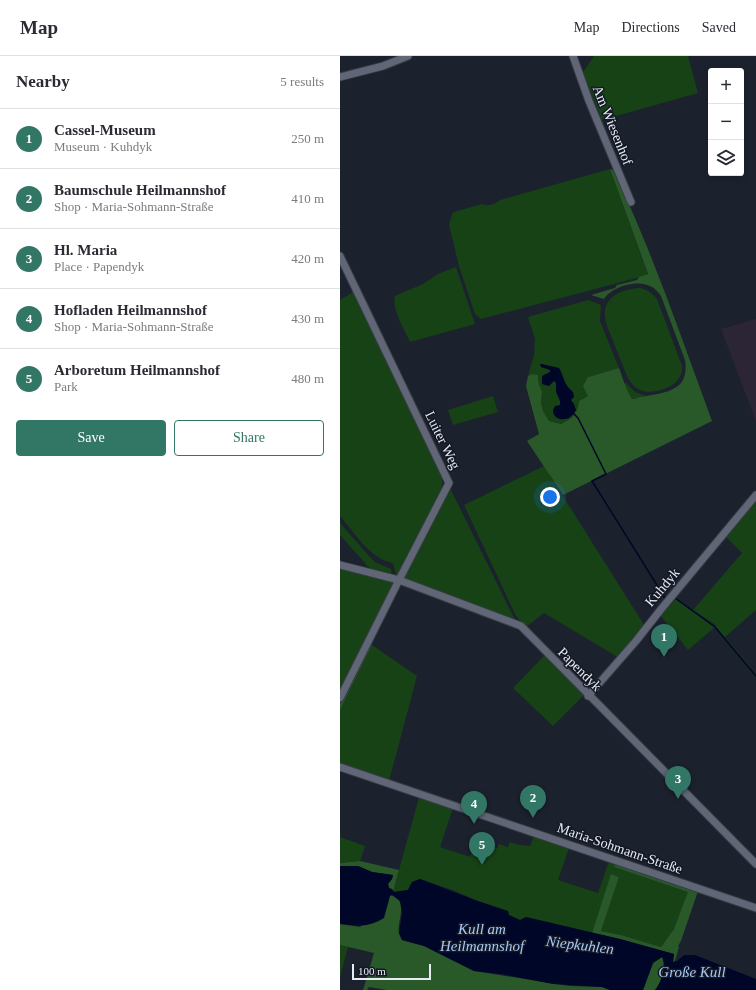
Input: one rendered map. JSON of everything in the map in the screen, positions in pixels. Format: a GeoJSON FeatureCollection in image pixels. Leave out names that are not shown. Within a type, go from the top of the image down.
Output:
{"type":"FeatureCollection","features":[{"type":"Feature","properties":{"kind":"street"},"geometry":{"type":"LineString","coordinates":[[340,77],[384,66],[408,56]]}},
{"type":"Feature","properties":{"kind":"street","name":"Am Wiesenhof"},"geometry":{"type":"LineString","coordinates":[[573,56],[589,101],[631,202]]}},
{"type":"Feature","properties":{"kind":"street","name":"Luiter Weg"},"geometry":{"type":"LineString","coordinates":[[340,256],[449,482],[340,698]]}},
{"type":"Feature","properties":{"kind":"street","name":"Kuhdyk"},"geometry":{"type":"LineString","coordinates":[[588,696],[632,647],[662,608],[756,495]]}},
{"type":"Feature","properties":{"kind":"street","name":"Papendyk"},"geometry":{"type":"LineString","coordinates":[[340,566],[399,580],[521,626],[588,696],[756,864]]}},
{"type":"Feature","properties":{"kind":"street","name":"Maria-Sohmann-Straße"},"geometry":{"type":"LineString","coordinates":[[340,767],[756,908]]}},
{"type":"Feature","properties":{"kind":"shaded area"},"geometry":{"type":"Polygon","coordinates":[[[756,319],[756,421],[721,329],[756,319]]]}},
{"type":"Feature","properties":{"kind":"green space"},"geometry":{"type":"Polygon","coordinates":[[[594,56],[688,56],[698,93],[602,120],[583,72],[594,56]]]}},
{"type":"Feature","properties":{"kind":"green space"},"geometry":{"type":"Polygon","coordinates":[[[610,169],[648,275],[481,319],[475,314],[459,266],[449,225],[452,214],[454,212],[482,204],[492,205],[500,200],[610,169]]]}},
{"type":"Feature","properties":{"kind":"green space"},"geometry":{"type":"Polygon","coordinates":[[[610,169],[613,170],[641,231],[712,421],[563,495],[527,441],[539,434],[526,386],[528,376],[532,374],[538,375],[538,381],[542,392],[541,403],[543,411],[549,421],[561,424],[574,416],[579,401],[588,396],[583,386],[588,377],[619,368],[628,391],[633,399],[659,394],[674,389],[684,379],[686,371],[685,360],[661,296],[655,289],[645,284],[638,283],[625,285],[618,288],[612,291],[604,299],[591,295],[615,288],[617,285],[637,280],[639,277],[648,274],[610,169]]]}},
{"type":"Feature","properties":{"kind":"green space"},"geometry":{"type":"Polygon","coordinates":[[[456,267],[475,324],[410,342],[395,307],[395,296],[423,284],[438,274],[456,267]]]}},
{"type":"Feature","properties":{"kind":"green space"},"geometry":{"type":"Polygon","coordinates":[[[640,288],[650,292],[657,299],[682,366],[681,375],[676,382],[667,388],[650,392],[640,390],[629,380],[607,326],[605,317],[605,309],[612,298],[624,291],[640,288]]]}},
{"type":"Feature","properties":{"kind":"green space"},"geometry":{"type":"Polygon","coordinates":[[[353,292],[411,408],[443,477],[441,491],[398,576],[396,575],[393,563],[385,561],[370,551],[340,516],[340,300],[353,292]]]}},
{"type":"Feature","properties":{"kind":"green space"},"geometry":{"type":"Polygon","coordinates":[[[588,300],[601,305],[600,321],[619,368],[588,377],[588,396],[579,401],[574,416],[561,424],[549,421],[543,411],[541,403],[542,392],[538,381],[538,375],[532,374],[528,376],[534,355],[535,339],[528,317],[588,300]]]}},
{"type":"Feature","properties":{"kind":"green space"},"geometry":{"type":"Polygon","coordinates":[[[625,382],[635,392],[646,396],[632,399],[625,387],[625,382]]]}},
{"type":"Feature","properties":{"kind":"green space"},"geometry":{"type":"Polygon","coordinates":[[[493,396],[498,412],[453,425],[448,410],[493,396]]]}},
{"type":"Feature","properties":{"kind":"green space"},"geometry":{"type":"Polygon","coordinates":[[[544,466],[646,628],[621,659],[544,613],[526,627],[516,616],[464,505],[544,466]]]}},
{"type":"Feature","properties":{"kind":"green space"},"geometry":{"type":"Polygon","coordinates":[[[591,481],[666,598],[665,599],[591,481]]]}},
{"type":"Feature","properties":{"kind":"green space"},"geometry":{"type":"Polygon","coordinates":[[[449,489],[451,490],[516,622],[403,578],[449,489]]]}},
{"type":"Feature","properties":{"kind":"green space"},"geometry":{"type":"Polygon","coordinates":[[[756,496],[756,610],[725,637],[756,674],[756,677],[715,627],[716,625],[693,610],[742,553],[725,536],[756,496]]]}},
{"type":"Feature","properties":{"kind":"green space"},"geometry":{"type":"Polygon","coordinates":[[[340,523],[375,562],[391,569],[392,577],[372,571],[340,535],[340,523]]]}},
{"type":"Feature","properties":{"kind":"green space"},"geometry":{"type":"Polygon","coordinates":[[[340,568],[394,581],[340,691],[340,568]]]}},
{"type":"Feature","properties":{"kind":"green space"},"geometry":{"type":"Polygon","coordinates":[[[674,598],[715,627],[688,650],[660,615],[674,598]]]}},
{"type":"Feature","properties":{"kind":"green space"},"geometry":{"type":"Polygon","coordinates":[[[370,644],[372,645],[340,710],[340,704],[370,644]]]}},
{"type":"Feature","properties":{"kind":"green space"},"geometry":{"type":"Polygon","coordinates":[[[372,645],[417,676],[389,781],[340,764],[340,710],[372,645]]]}},
{"type":"Feature","properties":{"kind":"green space"},"geometry":{"type":"Polygon","coordinates":[[[545,655],[584,695],[553,726],[513,688],[545,655]]]}},
{"type":"Feature","properties":{"kind":"green space"},"geometry":{"type":"Polygon","coordinates":[[[419,797],[453,808],[440,847],[470,857],[474,842],[497,848],[499,844],[508,847],[510,842],[530,846],[534,836],[569,848],[558,880],[598,893],[609,861],[615,863],[614,867],[689,892],[674,929],[661,947],[621,935],[601,931],[619,877],[612,874],[592,933],[526,917],[520,920],[453,890],[420,879],[412,882],[408,890],[393,892],[419,797]]]}},
{"type":"Feature","properties":{"kind":"green space"},"geometry":{"type":"Polygon","coordinates":[[[340,837],[365,846],[360,861],[340,863],[340,837]]]}},
{"type":"Feature","properties":{"kind":"green space"},"geometry":{"type":"Polygon","coordinates":[[[360,861],[399,870],[393,892],[389,888],[388,884],[393,875],[372,872],[358,866],[340,866],[340,863],[360,861]]]}},
{"type":"Feature","properties":{"kind":"green space"},"geometry":{"type":"Polygon","coordinates":[[[615,863],[698,891],[678,946],[675,961],[673,962],[674,954],[592,933],[611,874],[619,877],[601,931],[621,935],[661,947],[674,929],[688,892],[614,867],[615,863]]]}},
{"type":"Feature","properties":{"kind":"green space"},"geometry":{"type":"Polygon","coordinates":[[[391,895],[397,898],[400,902],[401,912],[399,934],[402,940],[424,946],[474,971],[569,986],[602,987],[610,990],[387,990],[369,987],[367,990],[363,990],[374,953],[340,945],[340,924],[360,927],[391,895]]]}},
{"type":"Feature","properties":{"kind":"green space"},"geometry":{"type":"Polygon","coordinates":[[[340,945],[348,947],[340,978],[340,945]]]}},
{"type":"Feature","properties":{"kind":"green space"},"geometry":{"type":"Polygon","coordinates":[[[662,957],[664,970],[657,987],[655,990],[643,990],[653,963],[662,957]]]}},
{"type":"Feature","properties":{"kind":"water"},"geometry":{"type":"Polygon","coordinates":[[[540,364],[559,368],[566,384],[573,392],[574,397],[571,400],[576,410],[569,418],[561,419],[556,417],[553,413],[555,406],[560,405],[556,392],[556,383],[554,381],[549,386],[542,384],[542,376],[550,372],[550,370],[541,367],[540,364]]]}},
{"type":"Feature","properties":{"kind":"water","name":"Kull am Heilmannshof"},"geometry":{"type":"Polygon","coordinates":[[[340,866],[358,866],[372,872],[393,875],[388,884],[389,888],[394,892],[408,890],[412,882],[420,879],[508,911],[509,915],[520,920],[526,917],[620,939],[674,954],[673,962],[677,961],[684,955],[695,955],[756,979],[756,990],[655,990],[664,970],[662,957],[653,963],[643,990],[610,990],[602,987],[553,984],[500,974],[474,971],[424,946],[402,940],[399,933],[402,913],[400,901],[392,895],[390,896],[384,918],[362,926],[340,924],[340,866]]]}},
{"type":"Feature","properties":{"kind":"waterway"},"geometry":{"type":"LineString","coordinates":[[573,413],[578,418],[606,474],[592,481],[665,598]]}},
{"type":"Feature","properties":{"kind":"waterway"},"geometry":{"type":"LineString","coordinates":[[669,605],[675,598],[715,627],[756,676]]}},
{"type":"Feature","properties":{"kind":"place","name":"Cassel-Museum"},"geometry":{"type":"Point","coordinates":[664,657]}},
{"type":"Feature","properties":{"kind":"place","name":"Hl. Maria"},"geometry":{"type":"Point","coordinates":[678,799]}},
{"type":"Feature","properties":{"kind":"place","name":"Baumschule Heilmannshof"},"geometry":{"type":"Point","coordinates":[533,818]}},
{"type":"Feature","properties":{"kind":"place","name":"Hofladen Heilmannshof"},"geometry":{"type":"Point","coordinates":[474,824]}},
{"type":"Feature","properties":{"kind":"place","name":"Arboretum Heilmannshof"},"geometry":{"type":"Point","coordinates":[482,865]}},
{"type":"Feature","properties":{"kind":"water label","name":"Niepkuhlen"},"geometry":{"type":"Point","coordinates":[580,945]}},
{"type":"Feature","properties":{"kind":"water label","name":"Große Kull"},"geometry":{"type":"Point","coordinates":[692,972]}}]}
